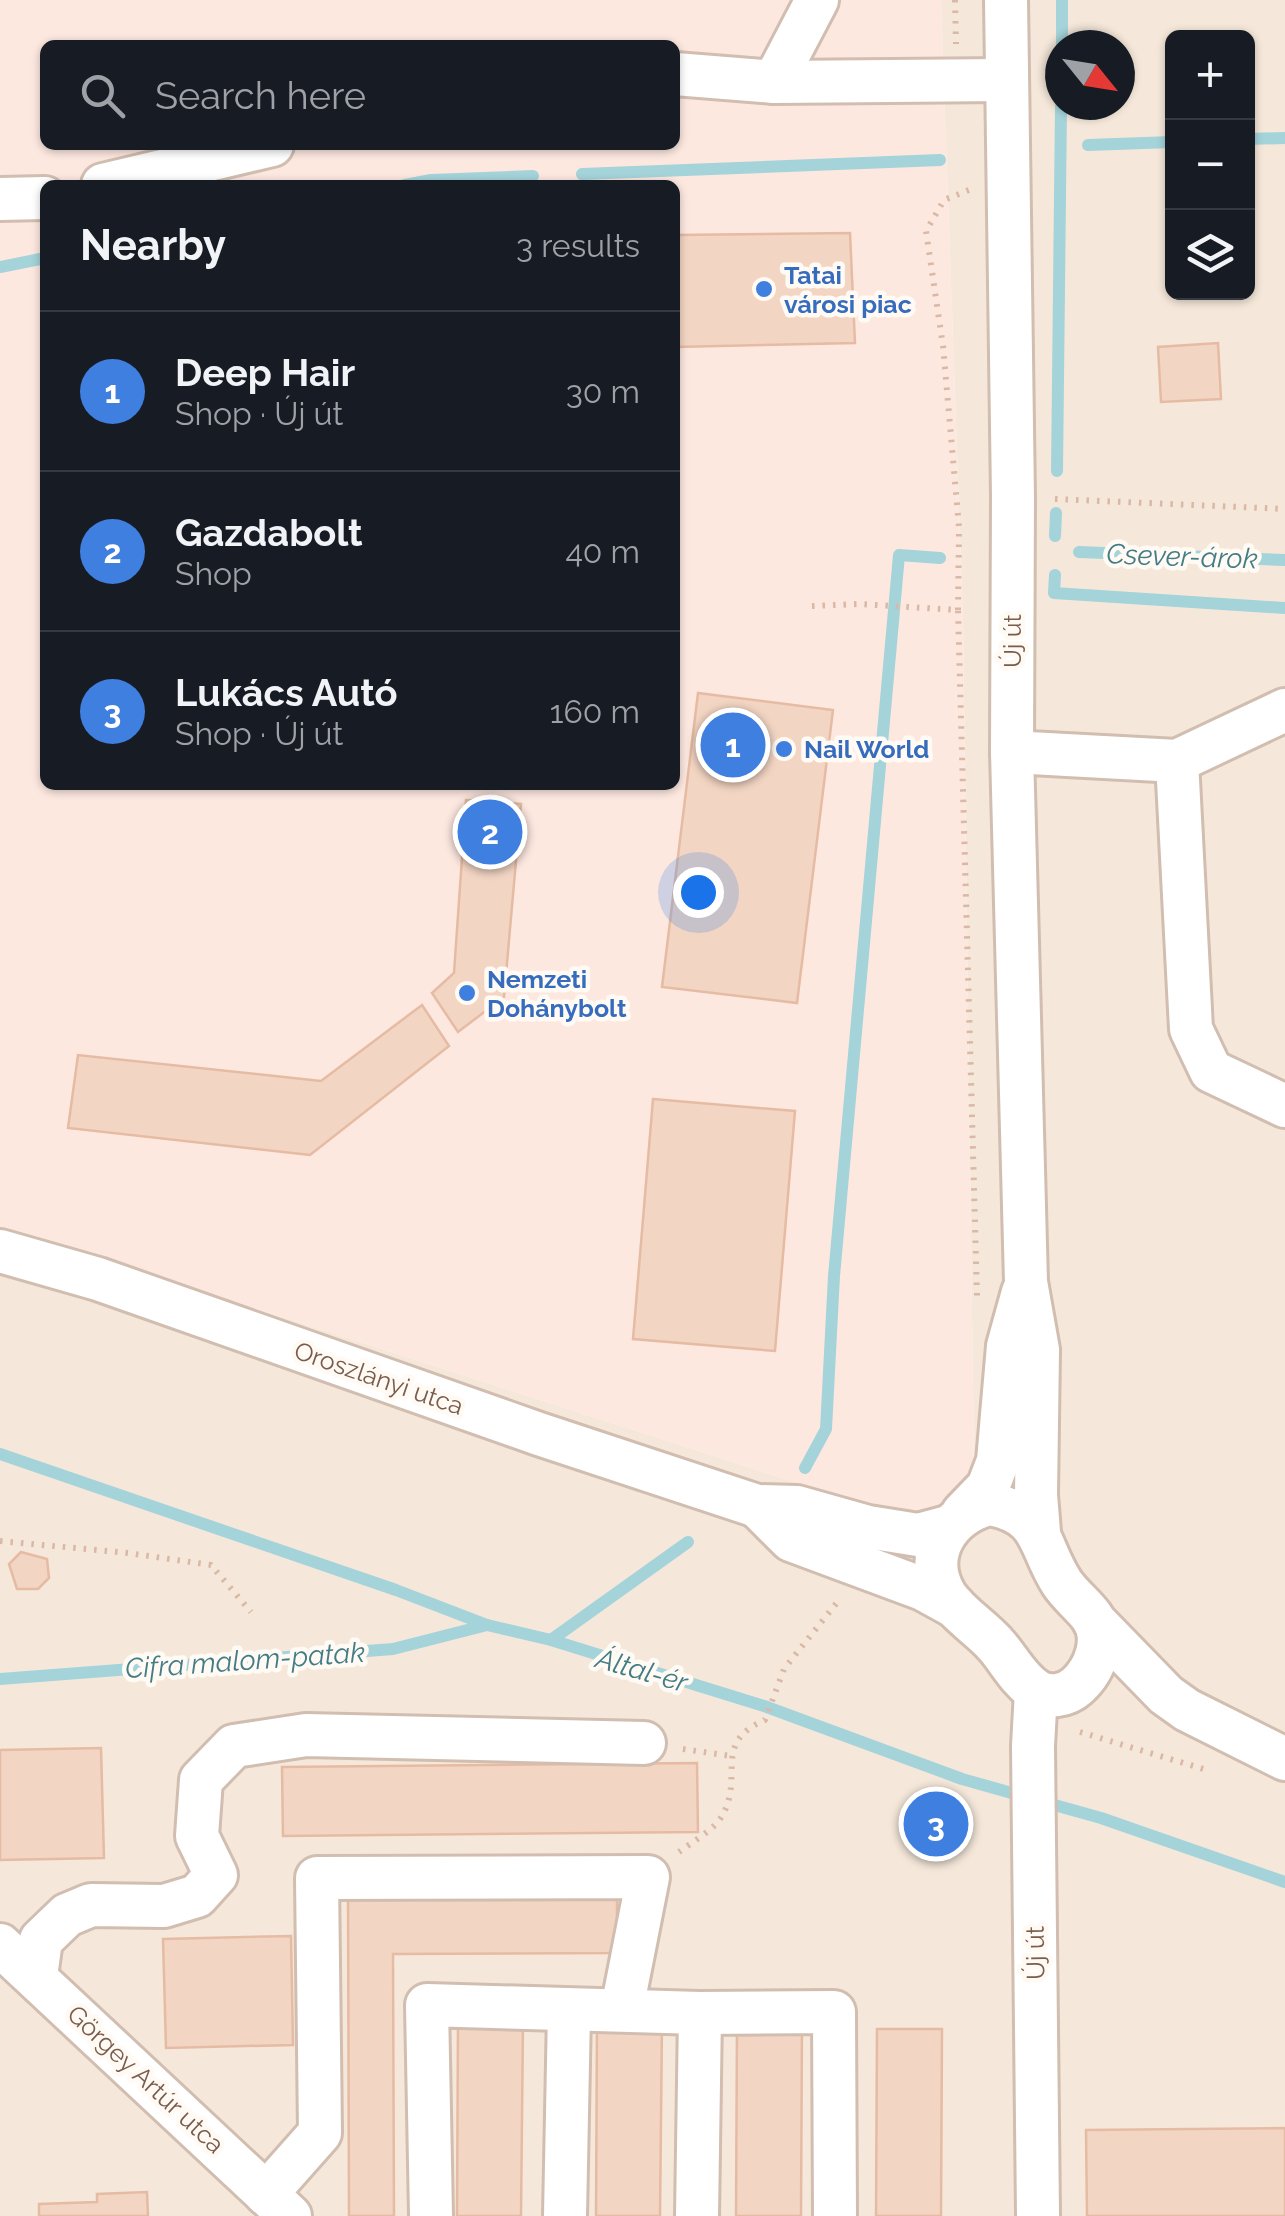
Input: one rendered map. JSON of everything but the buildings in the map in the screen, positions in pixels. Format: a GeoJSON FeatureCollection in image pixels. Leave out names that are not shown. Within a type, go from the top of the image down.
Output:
{"type":"FeatureCollection","features":[{"type":"Feature","properties":{"kind":"street"},"geometry":{"type":"LineString","coordinates":[[774,82],[817,0]]}},
{"type":"Feature","properties":{"kind":"street","name":"Új út"},"geometry":{"type":"LineString","coordinates":[[1006,0],[1013,497],[1012,752],[1026,1282],[1038,1350],[1039,1532]]}},
{"type":"Feature","properties":{"kind":"street"},"geometry":{"type":"LineString","coordinates":[[680,74],[774,82],[1006,80]]}},
{"type":"Feature","properties":{"kind":"street"},"geometry":{"type":"LineString","coordinates":[[124,180],[251,150]]}},
{"type":"Feature","properties":{"kind":"street"},"geometry":{"type":"LineString","coordinates":[[0,199],[40,198]]}},
{"type":"Feature","properties":{"kind":"street"},"geometry":{"type":"LineString","coordinates":[[1012,752],[1177,761],[1285,710]]}},
{"type":"Feature","properties":{"kind":"street"},"geometry":{"type":"LineString","coordinates":[[1177,761],[1191,1029],[1211,1072],[1285,1106]]}},
{"type":"Feature","properties":{"kind":"street","name":"Oroszlányi utca"},"geometry":{"type":"LineString","coordinates":[[0,1251],[98,1280],[757,1506],[797,1507],[868,1527],[918,1535],[990,1504],[1004,1506],[1030,1520],[1039,1532]]}},
{"type":"Feature","properties":{"kind":"street","name":"Új út"},"geometry":{"type":"LineString","coordinates":[[956,1520],[988,1487],[998,1461],[1008,1346],[1026,1282]]}},
{"type":"Feature","properties":{"kind":"street","name":"Oroszlányi utca"},"geometry":{"type":"LineString","coordinates":[[757,1506],[791,1540],[922,1589],[954,1606]]}},
{"type":"Feature","properties":{"kind":"street"},"geometry":{"type":"LineString","coordinates":[[956,1520],[940,1542],[937,1572],[944,1592],[1036,1691],[1051,1696],[1068,1693],[1081,1682],[1098,1649],[1094,1620]]}},
{"type":"Feature","properties":{"kind":"street"},"geometry":{"type":"LineString","coordinates":[[1039,1532],[1062,1583],[1166,1695],[1237,1738],[1285,1759]]}},
{"type":"Feature","properties":{"kind":"street"},"geometry":{"type":"LineString","coordinates":[[1081,1682],[1098,1680],[1166,1695]]}},
{"type":"Feature","properties":{"kind":"street","name":"Új út"},"geometry":{"type":"LineString","coordinates":[[1036,1691],[1033,1746],[1038,2216]]}},
{"type":"Feature","properties":{"kind":"street"},"geometry":{"type":"LineString","coordinates":[[36,1976],[40,1940],[67,1915],[91,1905],[164,1906],[197,1896],[216,1875],[198,1836],[201,1780],[234,1746],[306,1735],[644,1743]]}},
{"type":"Feature","properties":{"kind":"street"},"geometry":{"type":"LineString","coordinates":[[278,2205],[320,2133],[318,1878],[648,1877],[622,2009]]}},
{"type":"Feature","properties":{"kind":"street","name":"Görgey Artúr utca"},"geometry":{"type":"LineString","coordinates":[[0,1945],[278,2205]]}},
{"type":"Feature","properties":{"kind":"street"},"geometry":{"type":"LineString","coordinates":[[431,2216],[427,2005],[569,2011],[834,2012],[834,2216]]}},
{"type":"Feature","properties":{"kind":"street"},"geometry":{"type":"LineString","coordinates":[[565,2216],[569,2011]]}},
{"type":"Feature","properties":{"kind":"street"},"geometry":{"type":"LineString","coordinates":[[697,2216],[700,2013]]}},
{"type":"Feature","properties":{"kind":"path"},"geometry":{"type":"LineString","coordinates":[[978,1310],[958,610],[959,527],[943,346],[926,231],[944,200],[1008,173]]}},
{"type":"Feature","properties":{"kind":"path"},"geometry":{"type":"LineString","coordinates":[[1013,497],[1285,509]]}},
{"type":"Feature","properties":{"kind":"path"},"geometry":{"type":"LineString","coordinates":[[812,606],[860,604],[958,610]]}},
{"type":"Feature","properties":{"kind":"path"},"geometry":{"type":"LineString","coordinates":[[0,1541],[211,1565],[251,1612]]}},
{"type":"Feature","properties":{"kind":"path"},"geometry":{"type":"LineString","coordinates":[[648,1877],[721,1818],[730,1796],[731,1756],[737,1740],[745,1728],[765,1720],[784,1669],[847,1590],[858,1565]]}},
{"type":"Feature","properties":{"kind":"shaded area"},"geometry":{"type":"Polygon","coordinates":[[[0,0],[941,0],[963,622],[975,1540],[0,1226],[0,0]]]}},
{"type":"Feature","properties":{"kind":"shaded area"},"geometry":{"type":"Polygon","coordinates":[[[941,0],[1285,0],[1285,2216],[0,2216],[0,1226],[975,1540],[963,622],[941,0]]]}},
{"type":"Feature","properties":{"kind":"waterway"},"geometry":{"type":"LineString","coordinates":[[1062,0],[1062,30]]}},
{"type":"Feature","properties":{"kind":"waterway"},"geometry":{"type":"LineString","coordinates":[[1057,471],[1061,120]]}},
{"type":"Feature","properties":{"kind":"waterway"},"geometry":{"type":"LineString","coordinates":[[1255,139],[1285,138]]}},
{"type":"Feature","properties":{"kind":"waterway"},"geometry":{"type":"LineString","coordinates":[[1088,145],[1165,142]]}},
{"type":"Feature","properties":{"kind":"waterway"},"geometry":{"type":"LineString","coordinates":[[582,174],[940,160]]}},
{"type":"Feature","properties":{"kind":"waterway"},"geometry":{"type":"LineString","coordinates":[[431,180],[533,176]]}},
{"type":"Feature","properties":{"kind":"waterway"},"geometry":{"type":"LineString","coordinates":[[0,267],[40,259]]}},
{"type":"Feature","properties":{"kind":"waterway"},"geometry":{"type":"LineString","coordinates":[[1055,536],[1056,513]]}},
{"type":"Feature","properties":{"kind":"waterway","name":"Csever-árok"},"geometry":{"type":"LineString","coordinates":[[1079,552],[1285,560]]}},
{"type":"Feature","properties":{"kind":"waterway"},"geometry":{"type":"LineString","coordinates":[[805,1468],[826,1429],[834,1276],[899,555],[940,558]]}},
{"type":"Feature","properties":{"kind":"waterway"},"geometry":{"type":"LineString","coordinates":[[1055,575],[1054,593],[1285,608]]}},
{"type":"Feature","properties":{"kind":"waterway","name":"Által-ér"},"geometry":{"type":"LineString","coordinates":[[0,1454],[487,1625],[551,1640],[764,1706],[962,1779],[1101,1818],[1285,1882]]}},
{"type":"Feature","properties":{"kind":"waterway"},"geometry":{"type":"LineString","coordinates":[[551,1640],[688,1542]]}},
{"type":"Feature","properties":{"kind":"waterway","name":"Cifra malom-patak"},"geometry":{"type":"LineString","coordinates":[[0,1679],[393,1649],[487,1625]]}},
{"type":"Feature","properties":{"kind":"place","name":"Tatai városi piac"},"geometry":{"type":"Point","coordinates":[764,289]}},
{"type":"Feature","properties":{"kind":"place","name":"Deep Hair"},"geometry":{"type":"Point","coordinates":[733,745]}},
{"type":"Feature","properties":{"kind":"place","name":"Nail World"},"geometry":{"type":"Point","coordinates":[784,749]}},
{"type":"Feature","properties":{"kind":"place","name":"Gazdabolt"},"geometry":{"type":"Point","coordinates":[490,832]}},
{"type":"Feature","properties":{"kind":"place","name":"Nemzeti Dohánybolt"},"geometry":{"type":"Point","coordinates":[467,993]}},
{"type":"Feature","properties":{"kind":"place","name":"Lukács Autó"},"geometry":{"type":"Point","coordinates":[936,1824]}}]}
